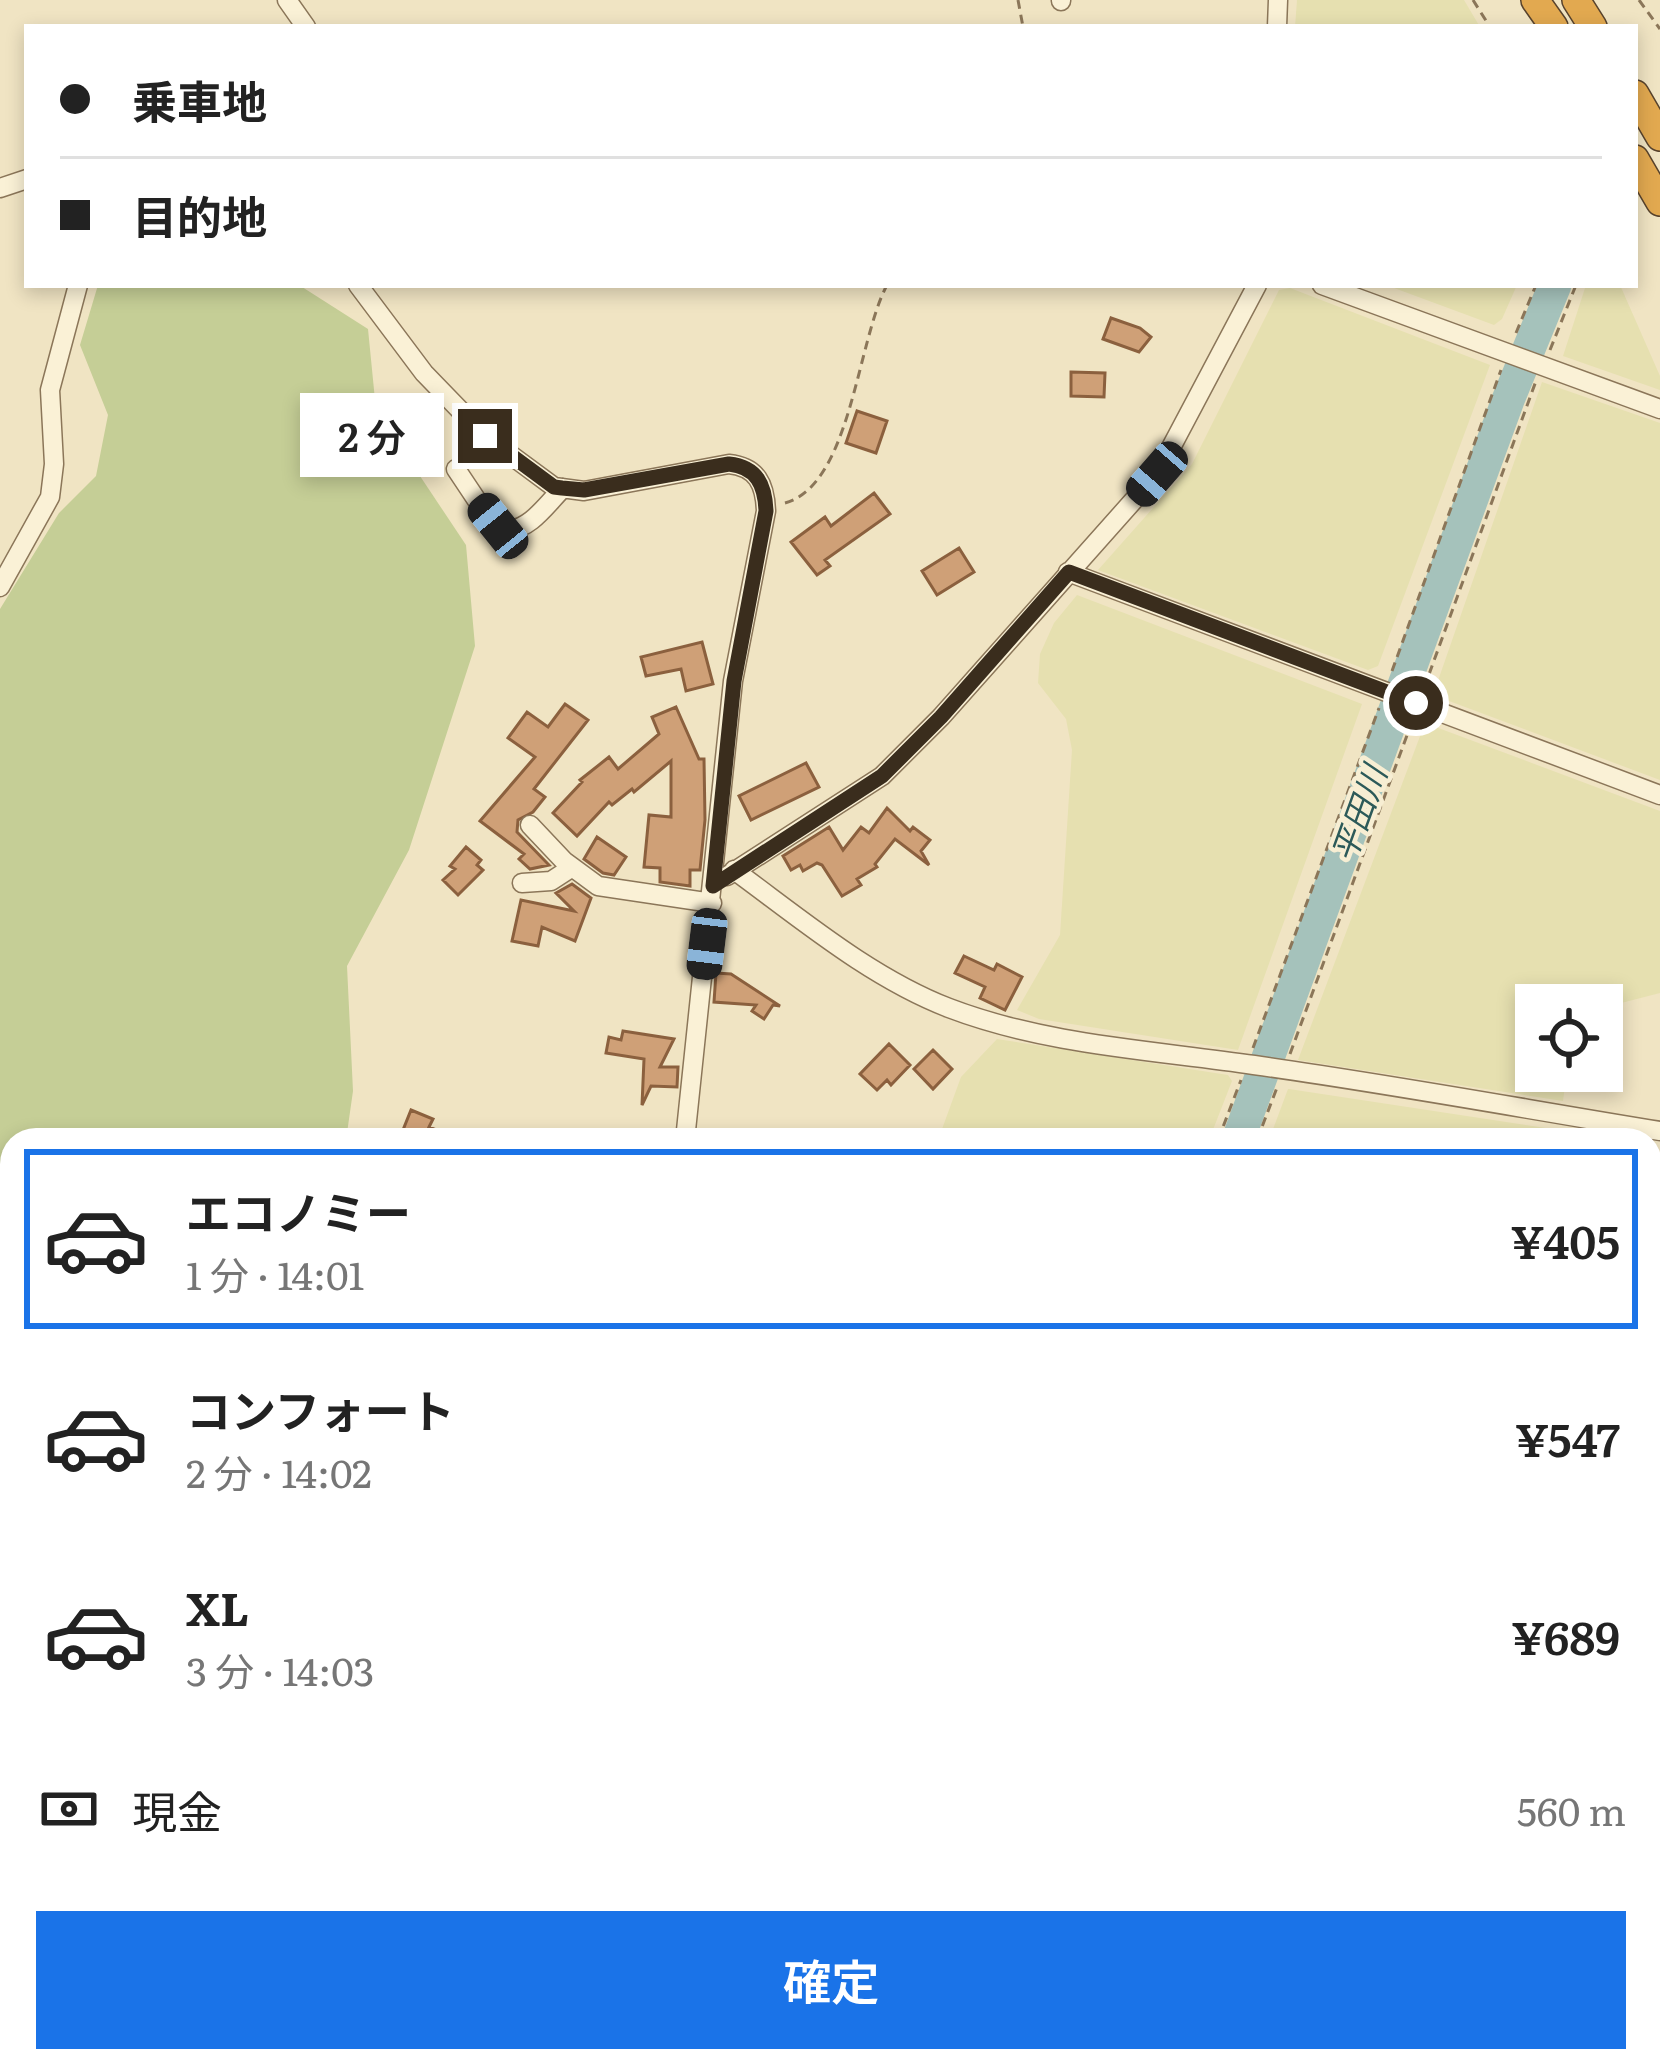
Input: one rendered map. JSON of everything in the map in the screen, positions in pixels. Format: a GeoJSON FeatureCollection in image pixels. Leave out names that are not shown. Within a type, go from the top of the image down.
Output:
{"type":"FeatureCollection","features":[{"type":"Feature","properties":{"kind":"highway"},"geometry":{"type":"LineString","coordinates":[[1638,99],[1660,137]]}},
{"type":"Feature","properties":{"kind":"highway"},"geometry":{"type":"LineString","coordinates":[[1638,164],[1660,202]]}},
{"type":"Feature","properties":{"kind":"street"},"geometry":{"type":"LineString","coordinates":[[0,587],[50,496],[54,464],[50,390],[77,288]]}},
{"type":"Feature","properties":{"kind":"street"},"geometry":{"type":"LineString","coordinates":[[360,288],[424,373],[485,436],[554,487],[584,490],[729,464],[753,472],[762,484],[766,505],[734,681],[686,1128]]}},
{"type":"Feature","properties":{"kind":"street"},"geometry":{"type":"LineString","coordinates":[[713,894],[734,870],[882,776],[941,717],[1165,462],[1255,288]]}},
{"type":"Feature","properties":{"kind":"street"},"geometry":{"type":"LineString","coordinates":[[1330,288],[1660,409]]}},
{"type":"Feature","properties":{"kind":"street"},"geometry":{"type":"LineString","coordinates":[[456,469],[506,531],[518,530],[535,518],[562,488]]}},
{"type":"Feature","properties":{"kind":"street"},"geometry":{"type":"LineString","coordinates":[[1069,572],[1660,795]]}},
{"type":"Feature","properties":{"kind":"street"},"geometry":{"type":"LineString","coordinates":[[530,825],[572,868],[598,886],[713,894]]}},
{"type":"Feature","properties":{"kind":"street"},"geometry":{"type":"LineString","coordinates":[[522,883],[551,881],[572,868]]}},
{"type":"Feature","properties":{"kind":"street"},"geometry":{"type":"LineString","coordinates":[[734,870],[851,953],[944,1006],[1047,1036],[1642,1128]]}},
{"type":"Feature","properties":{"kind":"path"},"geometry":{"type":"LineString","coordinates":[[1639,0],[1660,29]]}},
{"type":"Feature","properties":{"kind":"path"},"geometry":{"type":"LineString","coordinates":[[766,505],[790,502],[820,482],[886,288]]}},
{"type":"Feature","properties":{"kind":"path"},"geometry":{"type":"LineString","coordinates":[[1223,1128],[1535,288]]}},
{"type":"Feature","properties":{"kind":"shaded area"},"geometry":{"type":"Polygon","coordinates":[[[1297,0],[1464,0],[1478,24],[1295,24],[1297,0]]]}},
{"type":"Feature","properties":{"kind":"shaded area"},"geometry":{"type":"Polygon","coordinates":[[[1290,288],[1490,365],[1378,666],[1368,670],[1098,570],[1192,464],[1279,290],[1290,288]]]}},
{"type":"Feature","properties":{"kind":"shaded area"},"geometry":{"type":"Polygon","coordinates":[[[1394,288],[1516,288],[1502,319],[1494,325],[1394,288]]]}},
{"type":"Feature","properties":{"kind":"shaded area"},"geometry":{"type":"Polygon","coordinates":[[[1585,288],[1621,288],[1660,376],[1660,390],[1563,356],[1585,288]]]}},
{"type":"Feature","properties":{"kind":"shaded area"},"geometry":{"type":"Polygon","coordinates":[[[1542,382],[1660,423],[1660,780],[1433,695],[1542,382]]]}},
{"type":"Feature","properties":{"kind":"shaded area"},"geometry":{"type":"Polygon","coordinates":[[[1077,595],[1362,704],[1238,1050],[1039,1019],[1017,1010],[1060,935],[1072,750],[1066,719],[1038,683],[1040,654],[1054,623],[1077,595]]]}},
{"type":"Feature","properties":{"kind":"shaded area"},"geometry":{"type":"Polygon","coordinates":[[[1425,723],[1660,811],[1660,993],[1623,1003],[1623,984],[1515,984],[1515,1092],[1564,1092],[1563,1101],[1298,1060],[1425,723]]]}},
{"type":"Feature","properties":{"kind":"shaded area"},"geometry":{"type":"Polygon","coordinates":[[[997,1039],[1228,1075],[1232,1081],[1214,1128],[942,1128],[961,1077],[997,1039]]]}},
{"type":"Feature","properties":{"kind":"shaded area"},"geometry":{"type":"Polygon","coordinates":[[[1288,1089],[1546,1128],[1273,1128],[1288,1089]]]}},
{"type":"Feature","properties":{"kind":"green space"},"geometry":{"type":"Polygon","coordinates":[[[97,288],[304,288],[368,329],[376,410],[466,545],[475,646],[409,850],[347,966],[353,1091],[348,1128],[0,1128],[0,609],[59,513],[96,476],[108,415],[80,345],[97,288]]]}},
{"type":"Feature","properties":{"kind":"building"},"geometry":{"type":"Polygon","coordinates":[[[1111,318],[1151,337],[1139,352],[1103,339],[1111,318]]]}},
{"type":"Feature","properties":{"kind":"building"},"geometry":{"type":"Polygon","coordinates":[[[1071,372],[1105,373],[1104,397],[1071,396],[1071,372]]]}},
{"type":"Feature","properties":{"kind":"building"},"geometry":{"type":"Polygon","coordinates":[[[857,411],[887,421],[876,453],[846,443],[857,411]]]}},
{"type":"Feature","properties":{"kind":"building"},"geometry":{"type":"Polygon","coordinates":[[[874,493],[890,514],[825,560],[830,566],[817,575],[791,542],[825,517],[831,526],[874,493]]]}},
{"type":"Feature","properties":{"kind":"building"},"geometry":{"type":"Polygon","coordinates":[[[959,548],[974,572],[937,595],[922,571],[959,548]]]}},
{"type":"Feature","properties":{"kind":"building"},"geometry":{"type":"Polygon","coordinates":[[[702,642],[713,684],[686,691],[681,669],[646,676],[641,657],[702,642]]]}},
{"type":"Feature","properties":{"kind":"building"},"geometry":{"type":"Polygon","coordinates":[[[565,704],[588,720],[534,789],[545,797],[533,812],[518,820],[517,832],[549,865],[530,869],[519,859],[524,854],[480,821],[535,757],[508,738],[527,712],[548,727],[565,704]]]}},
{"type":"Feature","properties":{"kind":"building"},"geometry":{"type":"Polygon","coordinates":[[[676,707],[699,759],[704,759],[700,870],[690,870],[690,886],[660,882],[660,868],[644,867],[649,815],[671,817],[671,761],[634,792],[632,789],[612,805],[609,802],[577,836],[553,813],[580,780],[609,757],[618,769],[659,734],[652,717],[676,707]]]}},
{"type":"Feature","properties":{"kind":"building"},"geometry":{"type":"Polygon","coordinates":[[[806,763],[819,787],[751,820],[739,796],[806,763]]]}},
{"type":"Feature","properties":{"kind":"building"},"geometry":{"type":"Polygon","coordinates":[[[887,808],[910,831],[913,827],[930,840],[921,851],[929,865],[895,839],[877,867],[857,879],[861,885],[842,896],[822,865],[791,870],[783,856],[829,827],[843,850],[861,827],[869,833],[887,808]]]}},
{"type":"Feature","properties":{"kind":"building"},"geometry":{"type":"Polygon","coordinates":[[[597,837],[626,857],[614,875],[584,859],[597,837]]]}},
{"type":"Feature","properties":{"kind":"building"},"geometry":{"type":"Polygon","coordinates":[[[466,847],[481,860],[477,865],[483,870],[458,895],[443,880],[466,847]]]}},
{"type":"Feature","properties":{"kind":"building"},"geometry":{"type":"Polygon","coordinates":[[[572,884],[591,898],[575,941],[542,927],[538,946],[512,941],[521,900],[574,911],[556,893],[572,884]]]}},
{"type":"Feature","properties":{"kind":"building"},"geometry":{"type":"Polygon","coordinates":[[[964,956],[994,970],[997,964],[1022,977],[1005,1010],[980,998],[985,987],[955,973],[964,956]]]}},
{"type":"Feature","properties":{"kind":"building"},"geometry":{"type":"Polygon","coordinates":[[[716,973],[731,974],[780,1006],[773,1005],[764,1019],[752,1011],[756,1005],[714,1002],[716,973]]]}},
{"type":"Feature","properties":{"kind":"building"},"geometry":{"type":"Polygon","coordinates":[[[623,1031],[674,1039],[660,1067],[678,1067],[677,1087],[651,1086],[642,1105],[644,1059],[606,1053],[609,1037],[621,1040],[623,1031]]]}},
{"type":"Feature","properties":{"kind":"building"},"geometry":{"type":"Polygon","coordinates":[[[889,1044],[910,1065],[891,1085],[887,1080],[877,1090],[860,1074],[889,1044]]]}},
{"type":"Feature","properties":{"kind":"building"},"geometry":{"type":"Polygon","coordinates":[[[933,1050],[952,1069],[933,1089],[914,1069],[933,1050]]]}},
{"type":"Feature","properties":{"kind":"building"},"geometry":{"type":"Polygon","coordinates":[[[411,1110],[433,1119],[431,1128],[404,1128],[411,1110]]]}},
{"type":"Feature","properties":{"kind":"waterway","name":"平田川"},"geometry":{"type":"LineString","coordinates":[[1242,1128],[1508,400],[1554,288]]}},
{"type":"Feature","properties":{"kind":"route"},"geometry":{"type":"LineString","coordinates":[[485,436],[554,487],[584,490],[729,464],[753,472],[762,484],[766,511],[734,681],[713,886],[882,776],[941,717],[1069,572],[1416,703]]}}]}
